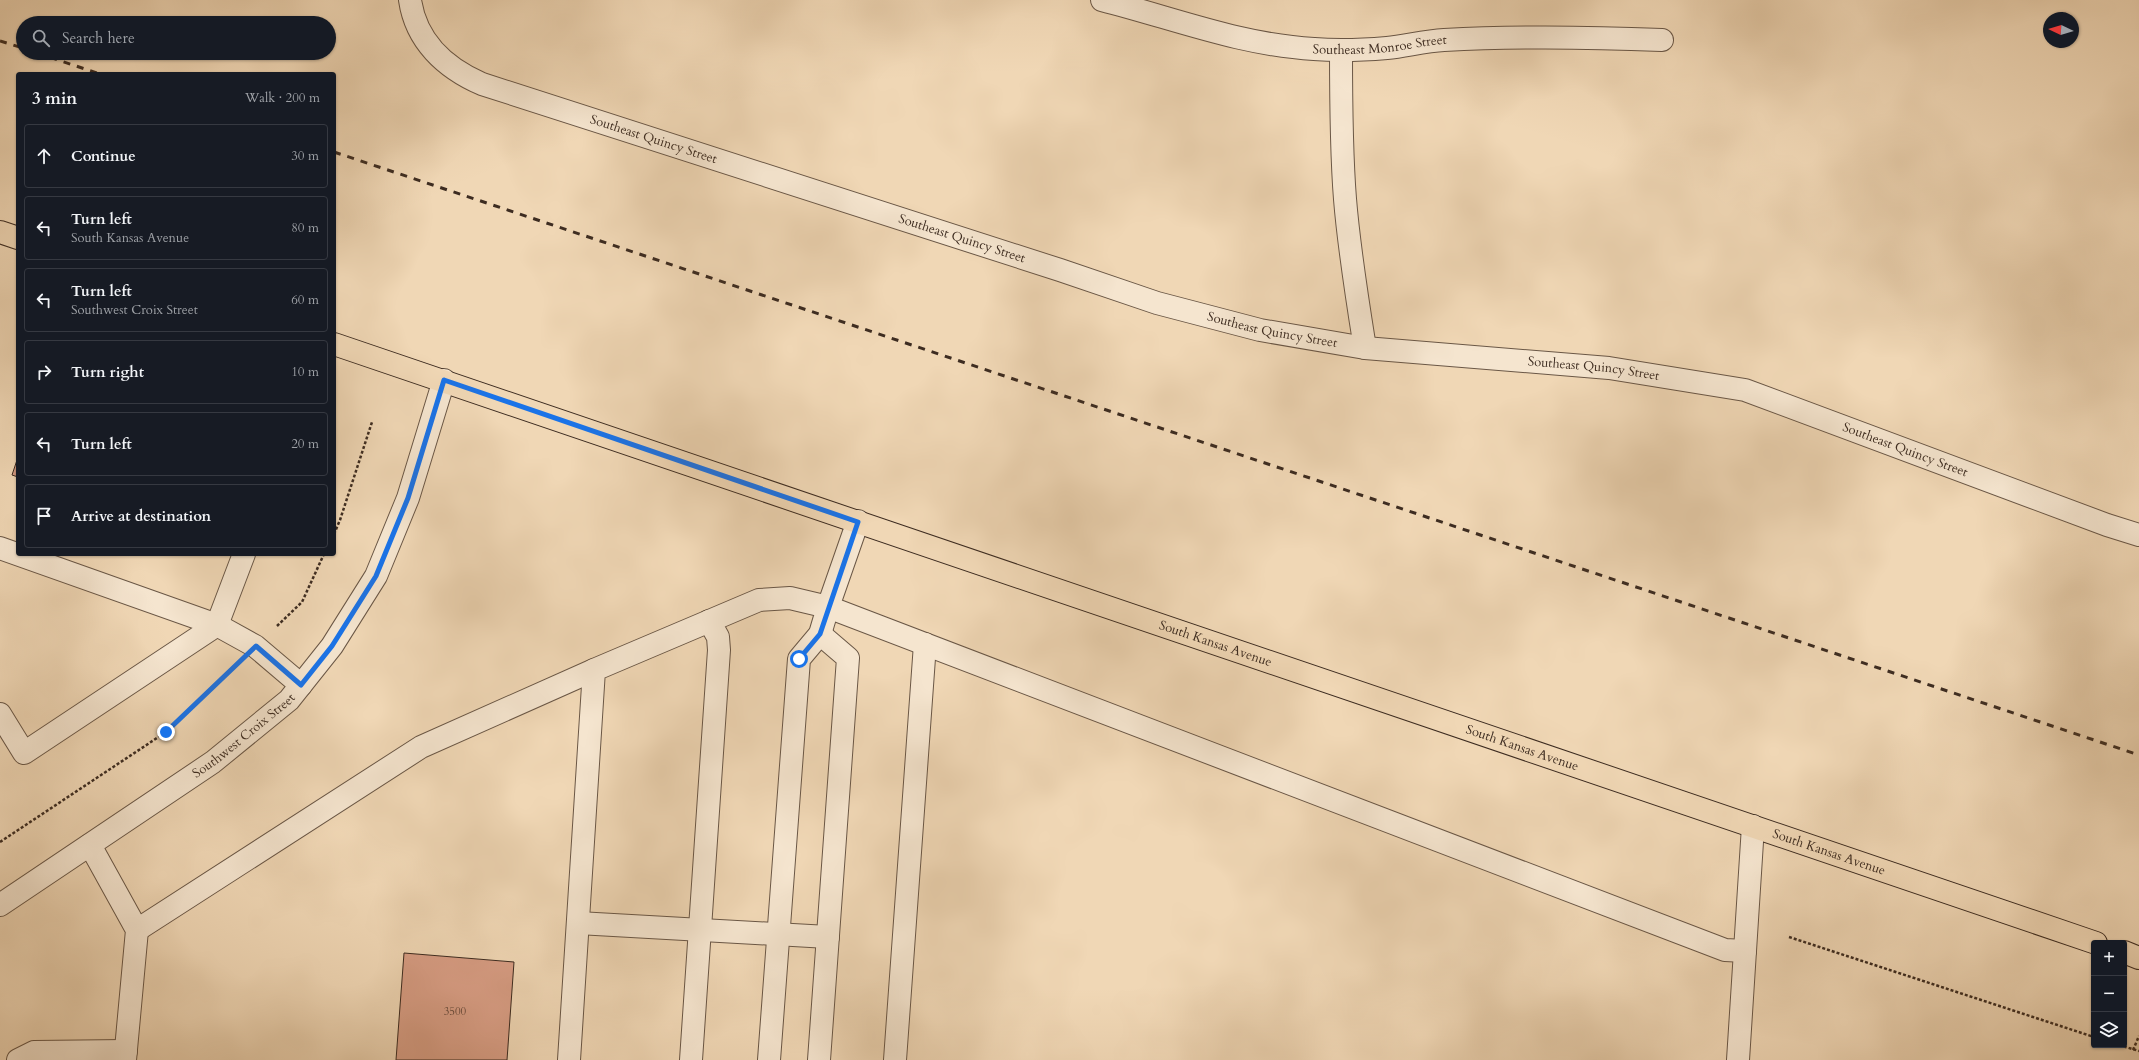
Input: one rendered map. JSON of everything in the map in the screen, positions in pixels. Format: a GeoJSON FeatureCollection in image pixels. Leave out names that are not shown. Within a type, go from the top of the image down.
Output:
{"type":"FeatureCollection","features":[{"type":"Feature","properties":{"kind":"main road"},"geometry":{"type":"LineString","coordinates":[[0,232],[16,237]]}},
{"type":"Feature","properties":{"kind":"main road","name":"South Kansas Avenue"},"geometry":{"type":"LineString","coordinates":[[336,345],[444,380],[2091,941]]}},
{"type":"Feature","properties":{"kind":"main road"},"geometry":{"type":"LineString","coordinates":[[2127,953],[2139,958]]}},
{"type":"Feature","properties":{"kind":"street","name":"Southeast Quincy Street"},"geometry":{"type":"LineString","coordinates":[[410,0],[412,11],[428,45],[445,64],[464,76],[482,84],[1052,267],[1157,303],[1260,330],[1365,348],[1610,368],[1745,390],[2107,525],[2138,534]]}},
{"type":"Feature","properties":{"kind":"street","name":"Southeast Monroe Street"},"geometry":{"type":"LineString","coordinates":[[1102,0],[1163,16],[1199,28],[1261,43],[1314,49],[1341,50],[1387,48],[1443,40],[1572,36],[1662,40]]}},
{"type":"Feature","properties":{"kind":"street"},"geometry":{"type":"LineString","coordinates":[[1341,50],[1341,124],[1345,200],[1353,273],[1365,348]]}},
{"type":"Feature","properties":{"kind":"street","name":"Southwest Croix Street"},"geometry":{"type":"LineString","coordinates":[[0,905],[213,762],[289,700],[332,646],[376,576],[408,498],[444,380]]}},
{"type":"Feature","properties":{"kind":"street"},"geometry":{"type":"LineString","coordinates":[[769,1060],[799,659],[820,634],[858,522]]}},
{"type":"Feature","properties":{"kind":"street"},"geometry":{"type":"LineString","coordinates":[[0,548],[16,554]]}},
{"type":"Feature","properties":{"kind":"street"},"geometry":{"type":"LineString","coordinates":[[23,556],[217,625],[256,646],[301,685]]}},
{"type":"Feature","properties":{"kind":"street"},"geometry":{"type":"LineString","coordinates":[[0,714],[24,753],[217,625],[243,556]]}},
{"type":"Feature","properties":{"kind":"street"},"geometry":{"type":"LineString","coordinates":[[137,930],[421,747],[594,670],[759,600],[790,598],[828,607],[1725,950],[1745,951]]}},
{"type":"Feature","properties":{"kind":"street"},"geometry":{"type":"LineString","coordinates":[[691,1060],[719,650],[718,637],[709,621]]}},
{"type":"Feature","properties":{"kind":"street"},"geometry":{"type":"LineString","coordinates":[[819,1060],[848,658],[820,634]]}},
{"type":"Feature","properties":{"kind":"street"},"geometry":{"type":"LineString","coordinates":[[895,1060],[925,644]]}},
{"type":"Feature","properties":{"kind":"street"},"geometry":{"type":"LineString","coordinates":[[569,1060],[594,670]]}},
{"type":"Feature","properties":{"kind":"street"},"geometry":{"type":"LineString","coordinates":[[1738,1060],[1753,826]]}},
{"type":"Feature","properties":{"kind":"street"},"geometry":{"type":"LineString","coordinates":[[18,1060],[34,1052],[125,1055],[137,930],[90,845]]}},
{"type":"Feature","properties":{"kind":"street"},"geometry":{"type":"LineString","coordinates":[[578,923],[828,938]]}},
{"type":"Feature","properties":{"kind":"path"},"geometry":{"type":"LineString","coordinates":[[336,529],[372,422]]}},
{"type":"Feature","properties":{"kind":"path"},"geometry":{"type":"LineString","coordinates":[[0,842],[166,732],[302,602],[323,556]]}},
{"type":"Feature","properties":{"kind":"path"},"geometry":{"type":"LineString","coordinates":[[1789,937],[2091,1036]]}},
{"type":"Feature","properties":{"kind":"path"},"geometry":{"type":"LineString","coordinates":[[2133,1050],[2139,1036]]}},
{"type":"Feature","properties":{"kind":"path"},"geometry":{"type":"LineString","coordinates":[[2127,1048],[2139,1051]]}},
{"type":"Feature","properties":{"kind":"building"},"geometry":{"type":"Polygon","coordinates":[[[16,463],[16,476],[12,475],[16,463]]]}},
{"type":"Feature","properties":{"kind":"building"},"geometry":{"type":"Polygon","coordinates":[[[404,953],[514,962],[507,1060],[396,1060],[404,953]]]}},
{"type":"Feature","properties":{"kind":"railway"},"geometry":{"type":"LineString","coordinates":[[0,41],[16,46]]}},
{"type":"Feature","properties":{"kind":"railway"},"geometry":{"type":"LineString","coordinates":[[58,60],[94,72]]}},
{"type":"Feature","properties":{"kind":"railway"},"geometry":{"type":"LineString","coordinates":[[336,153],[2139,755]]}},
{"type":"Feature","properties":{"kind":"route"},"geometry":{"type":"LineString","coordinates":[[166,732],[256,646],[301,685],[332,646],[376,576],[408,498],[444,380],[858,522],[820,634],[799,659]]}}]}
